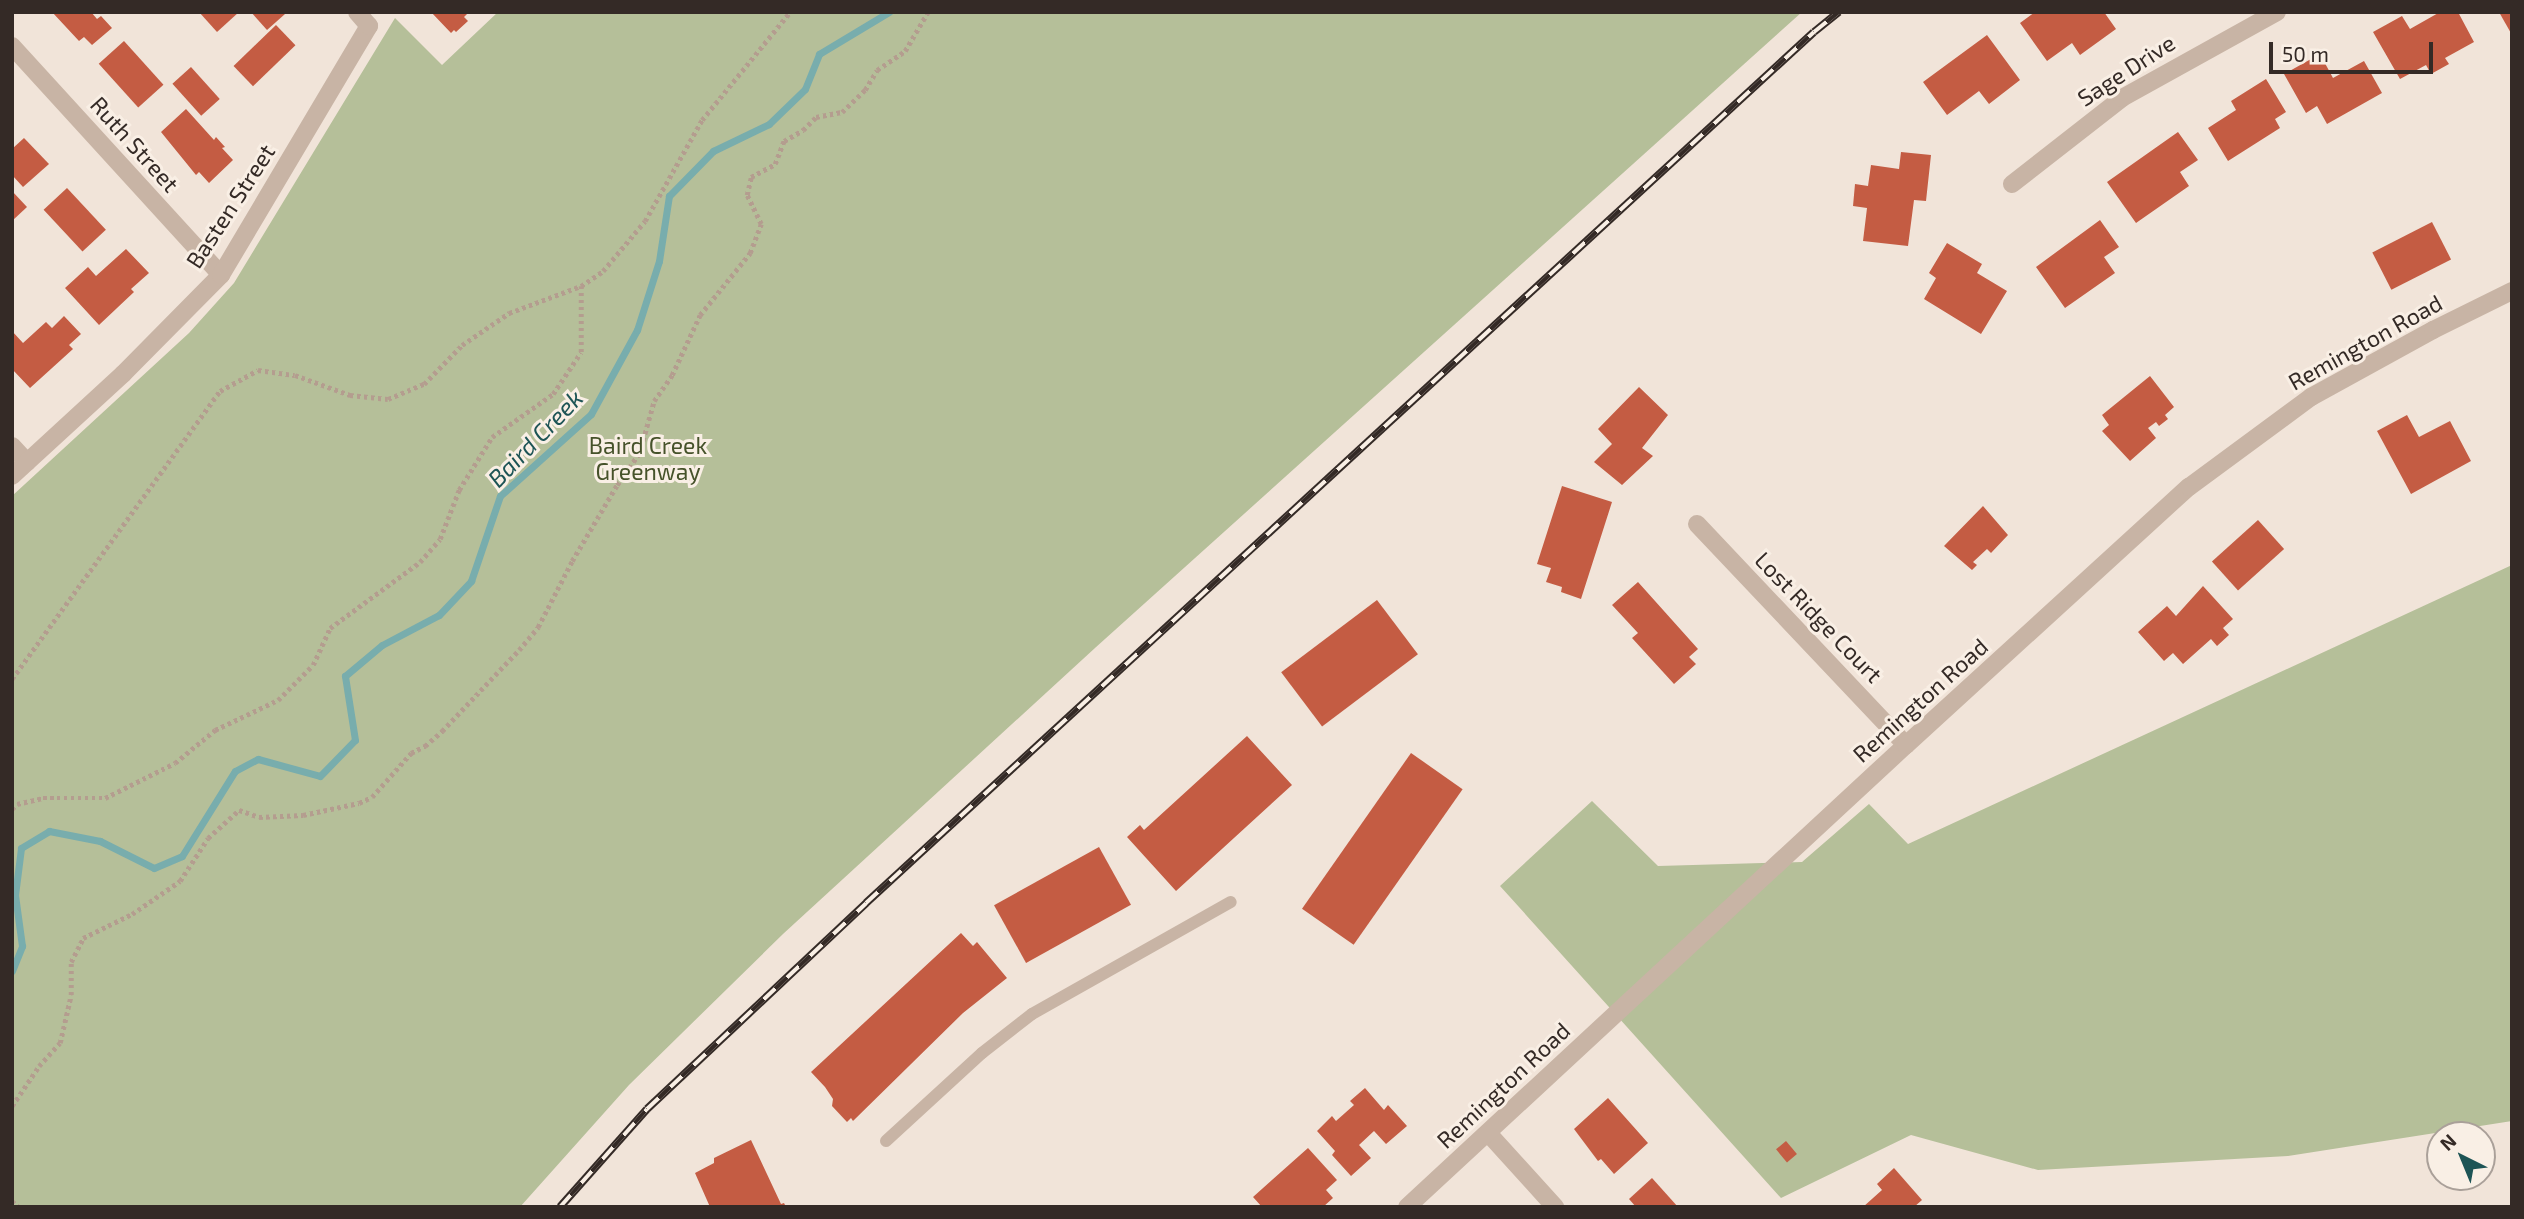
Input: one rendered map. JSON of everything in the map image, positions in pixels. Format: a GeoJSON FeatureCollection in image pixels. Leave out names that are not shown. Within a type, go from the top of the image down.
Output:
{"type":"FeatureCollection","features":[{"type":"Feature","properties":{"kind":"street","name":"Basten Street"},"geometry":{"type":"LineString","coordinates":[[12,476],[123,374],[221,275],[369,26],[356,12]]}},
{"type":"Feature","properties":{"kind":"street","name":"Sage Drive"},"geometry":{"type":"LineString","coordinates":[[2012,184],[2122,97],[2277,12]]}},
{"type":"Feature","properties":{"kind":"street","name":"Ruth Street"},"geometry":{"type":"LineString","coordinates":[[12,46],[221,275]]}},
{"type":"Feature","properties":{"kind":"street","name":"Remington Road"},"geometry":{"type":"LineString","coordinates":[[1407,1207],[1906,745],[2201,479],[2311,397],[2433,330],[2512,291]]}},
{"type":"Feature","properties":{"kind":"street"},"geometry":{"type":"LineString","coordinates":[[12,446],[27,462]]}},
{"type":"Feature","properties":{"kind":"street","name":"Lost Ridge Court"},"geometry":{"type":"LineString","coordinates":[[1697,524],[1906,745]]}},
{"type":"Feature","properties":{"kind":"street"},"geometry":{"type":"LineString","coordinates":[[1488,1133],[1555,1207]]}},
{"type":"Feature","properties":{"kind":"lane"},"geometry":{"type":"LineString","coordinates":[[886,1141],[982,1053],[1032,1014],[1231,902]]}},
{"type":"Feature","properties":{"kind":"path"},"geometry":{"type":"LineString","coordinates":[[12,679],[220,391],[258,370],[295,375],[350,395],[388,399],[424,384],[462,345],[509,313],[581,286],[603,271],[645,221],[702,120],[790,12]]}},
{"type":"Feature","properties":{"kind":"path"},"geometry":{"type":"LineString","coordinates":[[12,1106],[39,1066],[60,1043],[71,995],[71,962],[83,938],[132,914],[180,880],[208,838],[239,810],[259,817],[303,816],[359,803],[372,797],[411,752],[425,746],[442,730],[519,650],[538,626],[578,550],[639,454],[654,401],[672,375],[700,315],[750,253],[761,224],[747,195],[751,177],[775,164],[784,141],[803,130],[816,117],[842,112],[865,90],[877,70],[905,51],[928,12]]}},
{"type":"Feature","properties":{"kind":"path"},"geometry":{"type":"LineString","coordinates":[[12,809],[17,804],[43,798],[105,798],[175,763],[215,730],[278,700],[313,665],[330,628],[419,562],[440,539],[460,491],[492,437],[553,394],[581,352],[581,286]]}},
{"type":"Feature","properties":{"kind":"path"},"geometry":{"type":"LineString","coordinates":[[12,1201],[19,1207]]}},
{"type":"Feature","properties":{"kind":"green space","name":"Baird Creek Greenway"},"geometry":{"type":"Polygon","coordinates":[[[498,12],[1802,12],[1095,648],[783,934],[629,1085],[520,1207],[12,1207],[12,496],[189,333],[234,283],[395,18],[442,65],[498,12]]]}},
{"type":"Feature","properties":{"kind":"green space"},"geometry":{"type":"Polygon","coordinates":[[[2512,565],[2512,1121],[2496,1124],[2496,1121],[2426,1121],[2426,1134],[2288,1156],[2038,1170],[1911,1135],[1781,1198],[1500,886],[1592,801],[1658,866],[1802,862],[1869,804],[1908,844],[2512,565]]]}},
{"type":"Feature","properties":{"kind":"building"},"geometry":{"type":"Polygon","coordinates":[[[52,12],[91,12],[97,19],[101,16],[112,28],[92,45],[84,37],[79,41],[52,12]]]}},
{"type":"Feature","properties":{"kind":"building"},"geometry":{"type":"Polygon","coordinates":[[[199,12],[239,12],[217,32],[199,12]]]}},
{"type":"Feature","properties":{"kind":"building"},"geometry":{"type":"Polygon","coordinates":[[[251,12],[284,12],[285,14],[267,30],[251,12]]]}},
{"type":"Feature","properties":{"kind":"building"},"geometry":{"type":"Polygon","coordinates":[[[431,12],[469,12],[464,17],[468,21],[451,33],[431,12]]]}},
{"type":"Feature","properties":{"kind":"building"},"geometry":{"type":"Polygon","coordinates":[[[2035,12],[2104,12],[2116,29],[2080,55],[2072,43],[2047,61],[2020,23],[2035,12]]]}},
{"type":"Feature","properties":{"kind":"building"},"geometry":{"type":"Polygon","coordinates":[[[2440,12],[2458,12],[2474,42],[2445,58],[2449,64],[2431,74],[2426,65],[2400,79],[2373,32],[2402,16],[2410,29],[2440,12]]]}},
{"type":"Feature","properties":{"kind":"building"},"geometry":{"type":"Polygon","coordinates":[[[2499,12],[2512,12],[2512,35],[2499,12]]]}},
{"type":"Feature","properties":{"kind":"building"},"geometry":{"type":"Polygon","coordinates":[[[276,25],[295,45],[253,86],[234,66],[276,25]]]}},
{"type":"Feature","properties":{"kind":"building"},"geometry":{"type":"Polygon","coordinates":[[[1987,35],[2020,80],[1989,104],[1979,91],[1947,115],[1923,82],[1987,35]]]}},
{"type":"Feature","properties":{"kind":"building"},"geometry":{"type":"Polygon","coordinates":[[[124,41],[163,85],[138,108],[99,64],[124,41]]]}},
{"type":"Feature","properties":{"kind":"building"},"geometry":{"type":"Polygon","coordinates":[[[2320,54],[2333,78],[2364,61],[2382,93],[2327,124],[2317,106],[2306,113],[2284,74],[2320,54]]]}},
{"type":"Feature","properties":{"kind":"building"},"geometry":{"type":"Polygon","coordinates":[[[191,67],[220,99],[201,116],[172,84],[191,67]]]}},
{"type":"Feature","properties":{"kind":"building"},"geometry":{"type":"Polygon","coordinates":[[[2266,79],[2286,112],[2275,119],[2280,128],[2228,161],[2208,128],[2236,110],[2231,101],[2266,79]]]}},
{"type":"Feature","properties":{"kind":"building"},"geometry":{"type":"Polygon","coordinates":[[[186,109],[214,140],[216,137],[233,160],[209,183],[199,172],[196,175],[161,132],[186,109]]]}},
{"type":"Feature","properties":{"kind":"building"},"geometry":{"type":"Polygon","coordinates":[[[2178,132],[2198,160],[2180,172],[2189,186],[2136,223],[2107,182],[2178,132]]]}},
{"type":"Feature","properties":{"kind":"building"},"geometry":{"type":"Polygon","coordinates":[[[24,138],[49,164],[23,187],[12,175],[12,149],[24,138]]]}},
{"type":"Feature","properties":{"kind":"building"},"geometry":{"type":"Polygon","coordinates":[[[1901,152],[1931,155],[1926,201],[1914,200],[1908,246],[1863,241],[1867,208],[1853,206],[1855,184],[1868,186],[1871,165],[1899,169],[1901,152]]]}},
{"type":"Feature","properties":{"kind":"building"},"geometry":{"type":"Polygon","coordinates":[[[67,188],[106,230],[82,252],[44,210],[67,188]]]}},
{"type":"Feature","properties":{"kind":"building"},"geometry":{"type":"Polygon","coordinates":[[[12,191],[27,207],[12,221],[12,191]]]}},
{"type":"Feature","properties":{"kind":"building"},"geometry":{"type":"Polygon","coordinates":[[[2100,220],[2119,247],[2104,257],[2115,273],[2065,308],[2036,267],[2100,220]]]}},
{"type":"Feature","properties":{"kind":"building"},"geometry":{"type":"Polygon","coordinates":[[[2432,222],[2451,259],[2391,290],[2372,252],[2432,222]]]}},
{"type":"Feature","properties":{"kind":"building"},"geometry":{"type":"Polygon","coordinates":[[[1947,243],[1982,264],[1977,273],[2007,291],[1981,334],[1924,299],[1936,278],[1929,273],[1947,243]]]}},
{"type":"Feature","properties":{"kind":"building"},"geometry":{"type":"Polygon","coordinates":[[[126,249],[149,273],[131,289],[134,292],[99,325],[65,288],[88,267],[96,276],[126,249]]]}},
{"type":"Feature","properties":{"kind":"building"},"geometry":{"type":"Polygon","coordinates":[[[64,316],[81,334],[69,345],[73,349],[30,388],[12,369],[12,331],[23,343],[46,322],[52,328],[64,316]]]}},
{"type":"Feature","properties":{"kind":"building"},"geometry":{"type":"Polygon","coordinates":[[[2150,376],[2174,407],[2165,415],[2168,419],[2159,426],[2156,422],[2148,428],[2156,438],[2130,461],[2102,431],[2109,425],[2102,415],[2150,376]]]}},
{"type":"Feature","properties":{"kind":"building"},"geometry":{"type":"Polygon","coordinates":[[[1639,387],[1668,415],[1642,448],[1653,456],[1622,485],[1594,462],[1612,444],[1598,429],[1639,387]]]}},
{"type":"Feature","properties":{"kind":"building"},"geometry":{"type":"Polygon","coordinates":[[[2407,415],[2419,437],[2450,421],[2471,461],[2411,494],[2377,431],[2407,415]]]}},
{"type":"Feature","properties":{"kind":"building"},"geometry":{"type":"Polygon","coordinates":[[[1562,486],[1612,502],[1581,599],[1561,592],[1562,587],[1546,582],[1551,568],[1537,564],[1562,486]]]}},
{"type":"Feature","properties":{"kind":"building"},"geometry":{"type":"Polygon","coordinates":[[[1983,506],[2008,535],[1991,553],[1987,549],[1973,562],[1977,565],[1972,570],[1944,546],[1983,506]]]}},
{"type":"Feature","properties":{"kind":"building"},"geometry":{"type":"Polygon","coordinates":[[[2258,520],[2284,549],[2238,590],[2212,561],[2258,520]]]}},
{"type":"Feature","properties":{"kind":"building"},"geometry":{"type":"Polygon","coordinates":[[[1638,582],[1698,649],[1689,657],[1696,664],[1674,684],[1632,638],[1638,633],[1612,605],[1638,582]]]}},
{"type":"Feature","properties":{"kind":"building"},"geometry":{"type":"Polygon","coordinates":[[[2203,586],[2233,619],[2223,628],[2229,635],[2217,646],[2211,639],[2183,664],[2173,653],[2164,661],[2138,632],[2167,606],[2176,616],[2203,586]]]}},
{"type":"Feature","properties":{"kind":"building"},"geometry":{"type":"Polygon","coordinates":[[[1377,600],[1418,654],[1322,727],[1281,672],[1377,600]]]}},
{"type":"Feature","properties":{"kind":"building"},"geometry":{"type":"Polygon","coordinates":[[[1247,736],[1292,785],[1176,891],[1127,837],[1140,825],[1144,830],[1247,736]]]}},
{"type":"Feature","properties":{"kind":"building"},"geometry":{"type":"Polygon","coordinates":[[[1411,753],[1463,789],[1354,945],[1302,909],[1411,753]]]}},
{"type":"Feature","properties":{"kind":"building"},"geometry":{"type":"Polygon","coordinates":[[[1099,847],[1131,905],[1026,963],[994,905],[1099,847]]]}},
{"type":"Feature","properties":{"kind":"building"},"geometry":{"type":"Polygon","coordinates":[[[961,933],[973,946],[977,942],[1007,978],[963,1013],[853,1121],[851,1118],[847,1122],[832,1106],[833,1099],[811,1072],[961,933]]]}},
{"type":"Feature","properties":{"kind":"building"},"geometry":{"type":"Polygon","coordinates":[[[1365,1088],[1384,1110],[1388,1105],[1407,1126],[1386,1144],[1374,1131],[1359,1145],[1371,1158],[1351,1176],[1332,1155],[1335,1151],[1317,1131],[1332,1116],[1336,1121],[1354,1105],[1350,1101],[1365,1088]]]}},
{"type":"Feature","properties":{"kind":"building"},"geometry":{"type":"Polygon","coordinates":[[[1608,1098],[1648,1143],[1614,1174],[1601,1159],[1598,1161],[1574,1129],[1608,1098]]]}},
{"type":"Feature","properties":{"kind":"building"},"geometry":{"type":"Polygon","coordinates":[[[751,1140],[781,1204],[784,1203],[786,1207],[710,1207],[695,1173],[714,1163],[714,1158],[751,1140]]]}},
{"type":"Feature","properties":{"kind":"building"},"geometry":{"type":"Polygon","coordinates":[[[1786,1141],[1797,1154],[1787,1162],[1776,1149],[1786,1141]]]}},
{"type":"Feature","properties":{"kind":"building"},"geometry":{"type":"Polygon","coordinates":[[[1308,1148],[1337,1180],[1326,1190],[1333,1198],[1323,1207],[1262,1207],[1253,1197],[1308,1148]]]}},
{"type":"Feature","properties":{"kind":"building"},"geometry":{"type":"Polygon","coordinates":[[[1894,1168],[1922,1200],[1914,1207],[1863,1207],[1882,1190],[1877,1184],[1894,1168]]]}},
{"type":"Feature","properties":{"kind":"building"},"geometry":{"type":"Polygon","coordinates":[[[1652,1178],[1678,1207],[1636,1207],[1629,1199],[1652,1178]]]}},
{"type":"Feature","properties":{"kind":"waterway","name":"Baird Creek"},"geometry":{"type":"LineString","coordinates":[[12,971],[22,946],[15,895],[21,848],[49,831],[100,841],[154,868],[182,856],[235,771],[258,759],[320,776],[355,740],[345,676],[382,645],[439,615],[471,581],[500,496],[591,414],[637,330],[659,261],[669,196],[713,151],[769,124],[805,89],[819,54],[889,12]]}},
{"type":"Feature","properties":{"kind":"railway"},"geometry":{"type":"LineString","coordinates":[[560,1207],[647,1109],[866,903],[1814,32],[1839,12]]}}]}
